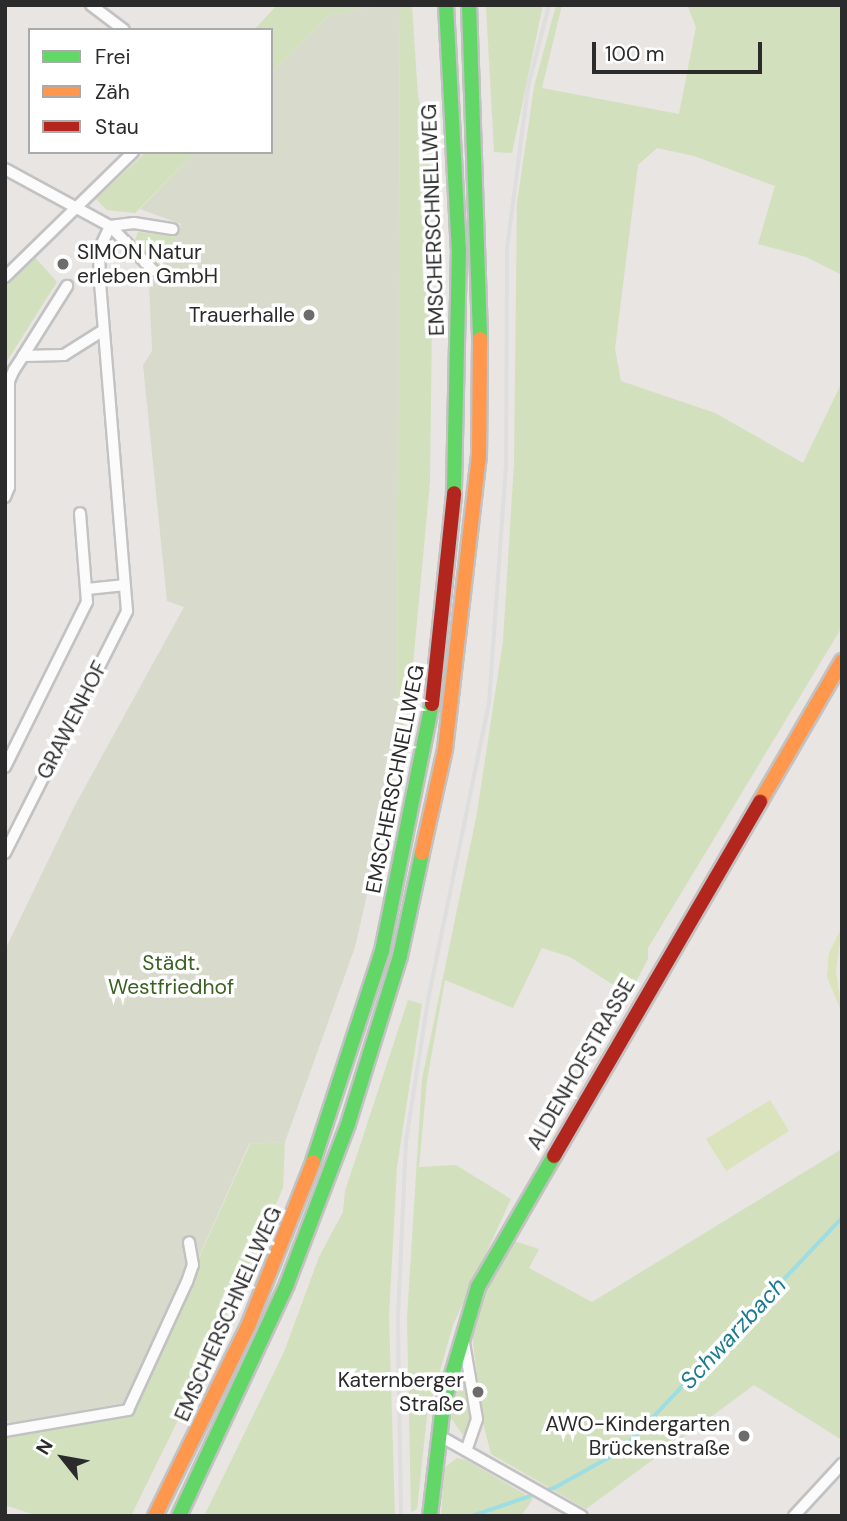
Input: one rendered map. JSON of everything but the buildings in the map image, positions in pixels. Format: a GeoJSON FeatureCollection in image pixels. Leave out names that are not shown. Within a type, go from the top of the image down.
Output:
{"type":"FeatureCollection","features":[{"type":"Feature","properties":{"kind":"main road","name":"EMSCHERSCHNELLWEG"},"geometry":{"type":"LineString","coordinates":[[155,1516],[255,1312],[331,1118],[382,951],[426,747],[443,634],[458,449],[459,249],[446,5]]}},
{"type":"Feature","properties":{"kind":"main road","name":"EMSCHERSCHNELLWEG"},"geometry":{"type":"LineString","coordinates":[[179,1516],[287,1284],[352,1113],[400,956],[445,749],[479,457],[479,217],[469,5]]}},
{"type":"Feature","properties":{"kind":"main road","name":"ALDENHOFSTRASSE"},"geometry":{"type":"LineString","coordinates":[[430,1516],[438,1435],[462,1332],[506,1233],[842,661]]}},
{"type":"Feature","properties":{"kind":"street"},"geometry":{"type":"LineString","coordinates":[[91,5],[121,28]]}},
{"type":"Feature","properties":{"kind":"street"},"geometry":{"type":"LineString","coordinates":[[5,277],[132,154]]}},
{"type":"Feature","properties":{"kind":"street"},"geometry":{"type":"LineString","coordinates":[[5,169],[78,205],[110,226],[153,270]]}},
{"type":"Feature","properties":{"kind":"street"},"geometry":{"type":"LineString","coordinates":[[110,226],[135,223],[173,229]]}},
{"type":"Feature","properties":{"kind":"street","name":"GRAWENHOF"},"geometry":{"type":"LineString","coordinates":[[5,853],[127,611],[102,331],[99,250],[110,226]]}},
{"type":"Feature","properties":{"kind":"street"},"geometry":{"type":"LineString","coordinates":[[5,497],[9,487],[9,381],[67,286]]}},
{"type":"Feature","properties":{"kind":"street"},"geometry":{"type":"LineString","coordinates":[[23,356],[64,355],[102,331]]}},
{"type":"Feature","properties":{"kind":"street","name":"GRAWENHOF"},"geometry":{"type":"LineString","coordinates":[[5,767],[87,602],[80,513]]}},
{"type":"Feature","properties":{"kind":"street"},"geometry":{"type":"LineString","coordinates":[[88,589],[123,585]]}},
{"type":"Feature","properties":{"kind":"street"},"geometry":{"type":"LineString","coordinates":[[5,1431],[128,1410],[187,1282],[193,1265],[189,1242]]}},
{"type":"Feature","properties":{"kind":"street"},"geometry":{"type":"LineString","coordinates":[[462,1332],[477,1419],[467,1448]]}},
{"type":"Feature","properties":{"kind":"street"},"geometry":{"type":"LineString","coordinates":[[438,1435],[467,1448],[582,1516]]}},
{"type":"Feature","properties":{"kind":"street"},"geometry":{"type":"LineString","coordinates":[[794,1516],[842,1464]]}},
{"type":"Feature","properties":{"kind":"green space"},"geometry":{"type":"Polygon","coordinates":[[[277,5],[380,5],[329,15],[273,72],[273,28],[256,28],[277,5]]]}},
{"type":"Feature","properties":{"kind":"green space","name":"Städt. Westfriedhof"},"geometry":{"type":"Polygon","coordinates":[[[380,5],[400,5],[397,763],[355,947],[285,1142],[249,1144],[135,1401],[11,1423],[5,1421],[5,950],[74,807],[184,607],[167,601],[143,365],[152,351],[149,283],[181,224],[140,209],[193,154],[273,154],[273,72],[329,15],[380,5]]]}},
{"type":"Feature","properties":{"kind":"green space"},"geometry":{"type":"Polygon","coordinates":[[[400,5],[412,5],[418,97],[429,137],[432,319],[430,482],[413,664],[397,763],[400,5]]]}},
{"type":"Feature","properties":{"kind":"green space"},"geometry":{"type":"Polygon","coordinates":[[[486,5],[543,5],[512,153],[494,152],[486,5]]]}},
{"type":"Feature","properties":{"kind":"green space"},"geometry":{"type":"Polygon","coordinates":[[[556,5],[562,5],[542,88],[679,114],[696,27],[687,5],[842,5],[842,275],[806,257],[758,244],[775,186],[694,156],[657,148],[638,165],[615,349],[621,381],[715,413],[803,463],[842,382],[842,627],[648,948],[648,959],[629,995],[570,957],[542,948],[513,1008],[445,980],[427,1080],[419,1167],[456,1165],[511,1199],[453,1325],[427,1416],[417,1509],[411,1512],[407,1318],[422,1079],[477,813],[503,641],[514,463],[517,203],[534,87],[556,5]]]}},
{"type":"Feature","properties":{"kind":"green space"},"geometry":{"type":"Polygon","coordinates":[[[144,154],[193,154],[135,213],[107,210],[96,199],[144,154]]]}},
{"type":"Feature","properties":{"kind":"green space"},"geometry":{"type":"Polygon","coordinates":[[[138,232],[175,236],[159,267],[134,243],[138,232]]]}},
{"type":"Feature","properties":{"kind":"green space"},"geometry":{"type":"Polygon","coordinates":[[[33,255],[57,282],[5,364],[5,283],[33,255]]]}},
{"type":"Feature","properties":{"kind":"green space"},"geometry":{"type":"Polygon","coordinates":[[[842,927],[836,971],[842,1013],[827,977],[829,953],[842,927]]]}},
{"type":"Feature","properties":{"kind":"green space"},"geometry":{"type":"Polygon","coordinates":[[[408,1000],[422,1004],[397,1167],[389,1316],[395,1516],[204,1516],[284,1352],[319,1257],[343,1212],[345,1191],[408,1000]]]}},
{"type":"Feature","properties":{"kind":"green space"},"geometry":{"type":"Polygon","coordinates":[[[770,1100],[789,1131],[726,1171],[706,1139],[770,1100]]]}},
{"type":"Feature","properties":{"kind":"green space"},"geometry":{"type":"Polygon","coordinates":[[[285,1142],[283,1188],[203,1369],[131,1516],[38,1516],[5,1505],[5,1427],[135,1401],[250,1144],[285,1142]]]}},
{"type":"Feature","properties":{"kind":"green space"},"geometry":{"type":"Polygon","coordinates":[[[842,1149],[842,1440],[754,1385],[586,1509],[491,1454],[483,1423],[472,1335],[486,1291],[511,1240],[539,1249],[529,1268],[592,1302],[842,1149]]]}},
{"type":"Feature","properties":{"kind":"green space"},"geometry":{"type":"Polygon","coordinates":[[[463,1366],[471,1422],[463,1435],[451,1418],[463,1366]]]}},
{"type":"Feature","properties":{"kind":"green space"},"geometry":{"type":"Polygon","coordinates":[[[457,1458],[466,1460],[533,1499],[521,1516],[441,1516],[444,1468],[457,1458]]]}},
{"type":"Feature","properties":{"kind":"waterway","name":"Schwarzbach"},"geometry":{"type":"LineString","coordinates":[[472,1516],[556,1487],[621,1451],[842,1218]]}},
{"type":"Feature","properties":{"kind":"railway"},"geometry":{"type":"LineString","coordinates":[[401,1516],[398,1317],[406,1141],[428,1000],[489,703],[506,463],[507,249],[528,87],[549,5]]}},
{"type":"Feature","properties":{"kind":"traffic: fast"},"geometry":{"type":"LineString","coordinates":[[446,5],[459,249],[454,493]]}},
{"type":"Feature","properties":{"kind":"traffic: fast"},"geometry":{"type":"LineString","coordinates":[[469,5],[480,339]]}},
{"type":"Feature","properties":{"kind":"traffic: fast"},"geometry":{"type":"LineString","coordinates":[[313,1162],[382,951],[432,704]]}},
{"type":"Feature","properties":{"kind":"traffic: fast"},"geometry":{"type":"LineString","coordinates":[[179,1516],[287,1284],[348,1124],[400,956],[422,853]]}},
{"type":"Feature","properties":{"kind":"traffic: fast"},"geometry":{"type":"LineString","coordinates":[[430,1516],[443,1405],[478,1287],[554,1156]]}},
{"type":"Feature","properties":{"kind":"traffic: slow"},"geometry":{"type":"LineString","coordinates":[[422,853],[445,749],[479,457],[480,339]]}},
{"type":"Feature","properties":{"kind":"traffic: slow"},"geometry":{"type":"LineString","coordinates":[[760,802],[842,661]]}},
{"type":"Feature","properties":{"kind":"traffic: slow"},"geometry":{"type":"LineString","coordinates":[[155,1516],[249,1324],[313,1162]]}},
{"type":"Feature","properties":{"kind":"traffic: jam"},"geometry":{"type":"LineString","coordinates":[[432,704],[454,493]]}},
{"type":"Feature","properties":{"kind":"traffic: jam"},"geometry":{"type":"LineString","coordinates":[[554,1156],[760,802]]}},
{"type":"Feature","properties":{"kind":"place","name":"SIMON Natur erleben GmbH"},"geometry":{"type":"Point","coordinates":[63,264]}},
{"type":"Feature","properties":{"kind":"place","name":"Trauerhalle"},"geometry":{"type":"Point","coordinates":[309,315]}},
{"type":"Feature","properties":{"kind":"place","name":"Katernberger Straße"},"geometry":{"type":"Point","coordinates":[478,1392]}},
{"type":"Feature","properties":{"kind":"place","name":"AWO-Kindergarten Brückenstraße"},"geometry":{"type":"Point","coordinates":[744,1436]}}]}
